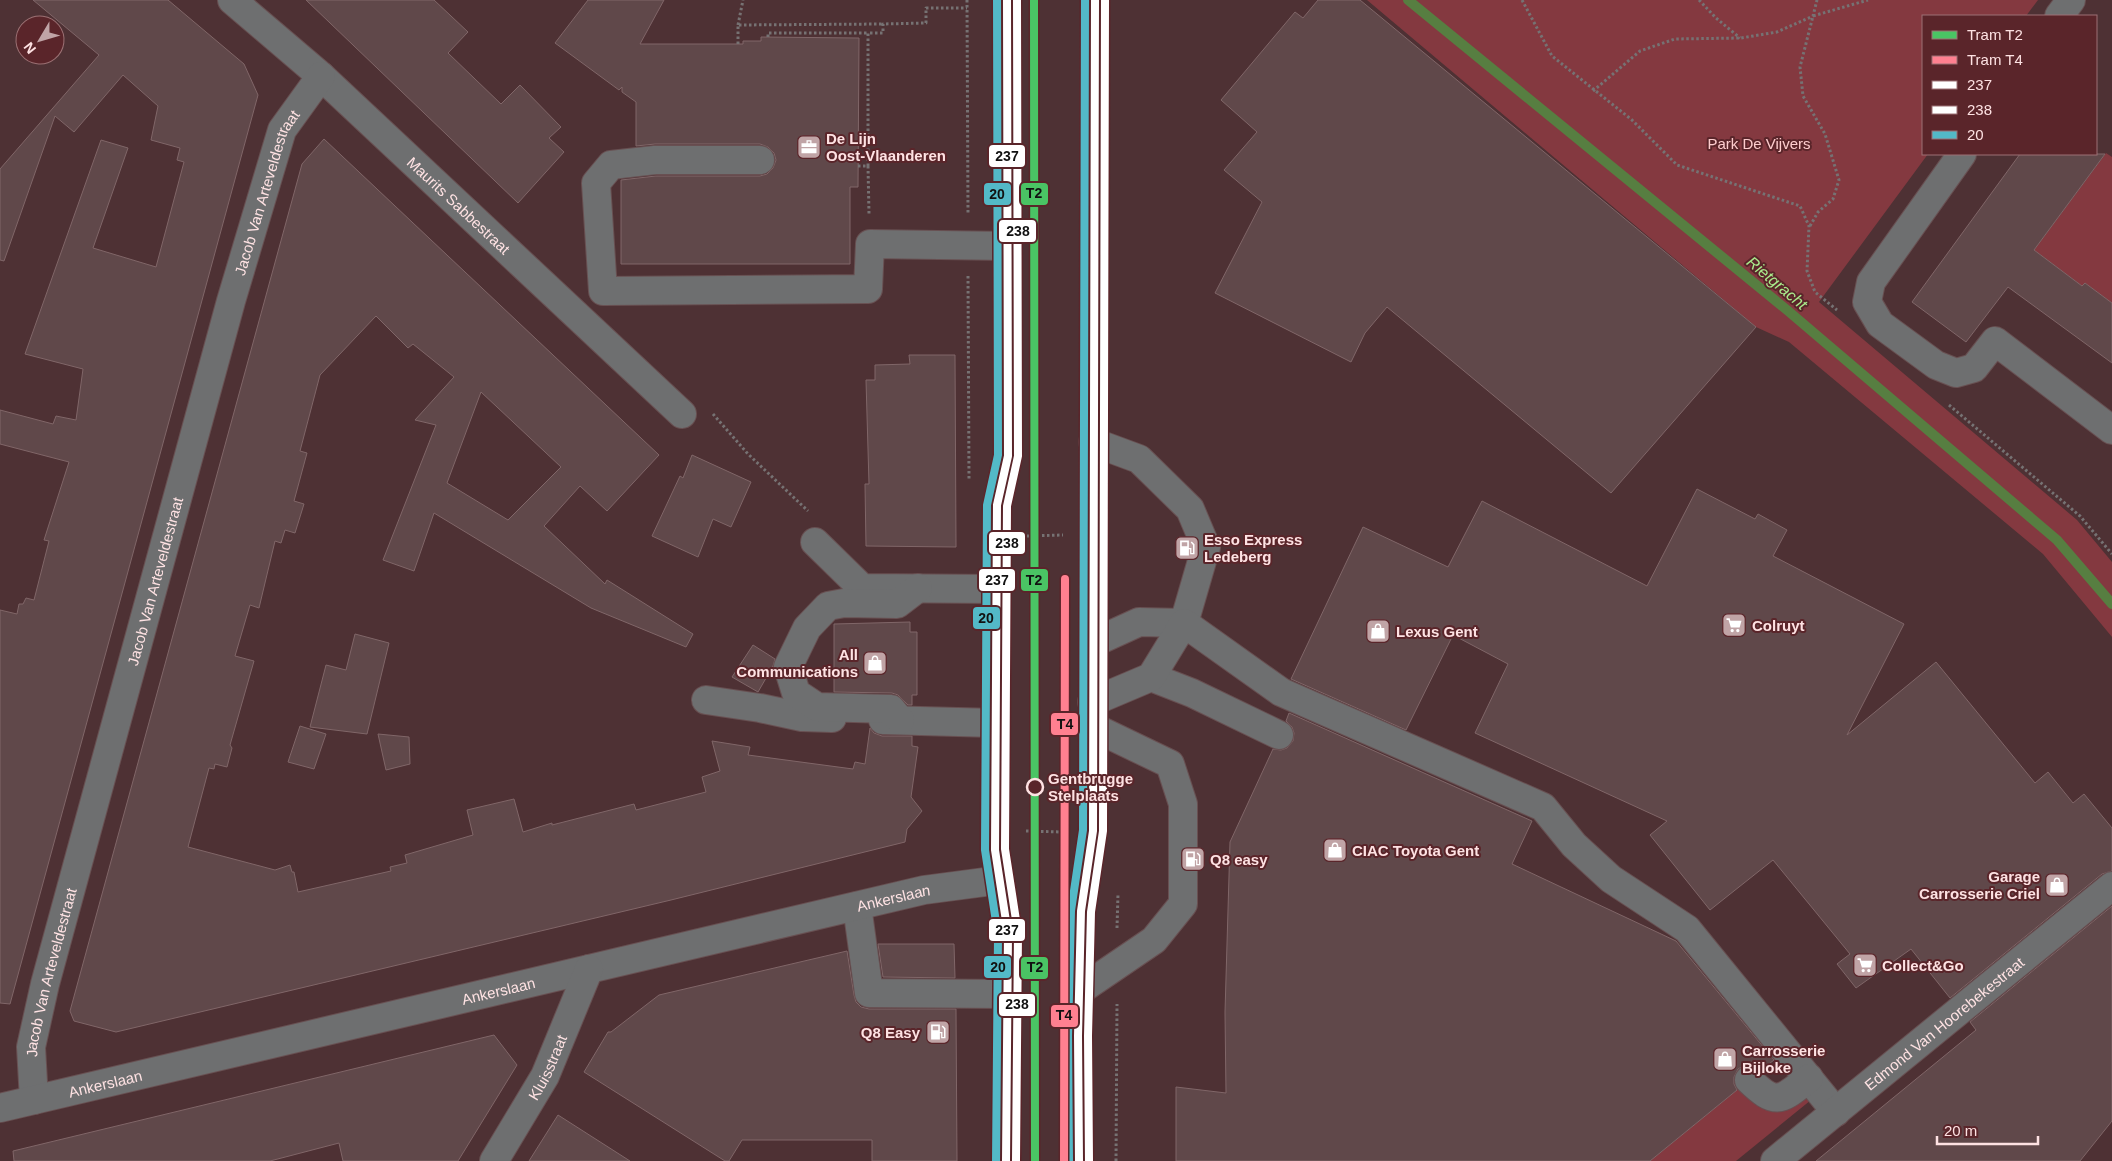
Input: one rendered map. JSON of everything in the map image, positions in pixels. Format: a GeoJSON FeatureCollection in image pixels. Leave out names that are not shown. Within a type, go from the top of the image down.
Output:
{"type":"FeatureCollection","features":[{"type":"Feature","properties":{"kind":"main road"},"geometry":{"type":"LineString","coordinates":[[1006,1161],[1008,934],[995,850],[995,829],[997,505],[1008,456],[1007,0]]}},
{"type":"Feature","properties":{"kind":"main road"},"geometry":{"type":"LineString","coordinates":[[1080,1161],[1079,991],[1081,911],[1093,831],[1092,442],[1095,0]]}},
{"type":"Feature","properties":{"kind":"street","name":"Maurits Sabbestraat"},"geometry":{"type":"LineString","coordinates":[[232,0],[321,76],[682,414]]}},
{"type":"Feature","properties":{"kind":"street"},"geometry":{"type":"LineString","coordinates":[[2060,15],[2071,0]]}},
{"type":"Feature","properties":{"kind":"street","name":"Jacob Van Arteveldestraat"},"geometry":{"type":"LineString","coordinates":[[34,1100],[31,1047],[45,984],[231,301],[282,130],[321,76]]}},
{"type":"Feature","properties":{"kind":"street"},"geometry":{"type":"LineString","coordinates":[[1961,155],[1872,282],[1867,302],[1880,324],[1936,365],[1956,372],[1974,368],[1995,341],[2112,430]]}},
{"type":"Feature","properties":{"kind":"street"},"geometry":{"type":"LineString","coordinates":[[760,160],[656,160],[611,165],[596,183],[603,291],[868,288],[870,244],[1008,246]]}},
{"type":"Feature","properties":{"kind":"street"},"geometry":{"type":"LineString","coordinates":[[1079,991],[1154,940],[1183,904],[1183,804],[1170,764],[1092,715],[1151,677],[1184,624],[1206,547],[1190,509],[1139,459],[1092,442]]}},
{"type":"Feature","properties":{"kind":"street"},"geometry":{"type":"LineString","coordinates":[[816,542],[862,588],[996,589]]}},
{"type":"Feature","properties":{"kind":"street"},"geometry":{"type":"LineString","coordinates":[[900,720],[891,708],[817,707],[796,693],[788,667],[807,628],[828,606],[844,603],[897,604],[918,588]]}},
{"type":"Feature","properties":{"kind":"street"},"geometry":{"type":"LineString","coordinates":[[1093,643],[1139,622],[1184,624],[1281,692],[1543,806],[1574,845],[1611,879],[1686,929],[1836,1112]]}},
{"type":"Feature","properties":{"kind":"street"},"geometry":{"type":"LineString","coordinates":[[1151,677],[1192,693],[1279,735]]}},
{"type":"Feature","properties":{"kind":"street"},"geometry":{"type":"LineString","coordinates":[[706,700],[760,708],[802,717],[996,723]]}},
{"type":"Feature","properties":{"kind":"street","name":"Ankerslaan"},"geometry":{"type":"LineString","coordinates":[[0,1108],[924,890],[1000,880]]}},
{"type":"Feature","properties":{"kind":"street","name":"Edmond Van Hoorebekestraat"},"geometry":{"type":"LineString","coordinates":[[1775,1161],[2112,886]]}},
{"type":"Feature","properties":{"kind":"street"},"geometry":{"type":"LineString","coordinates":[[857,906],[869,993],[1008,994]]}},
{"type":"Feature","properties":{"kind":"street","name":"Kluisstraat"},"geometry":{"type":"LineString","coordinates":[[494,1161],[545,1076],[589,969]]}},
{"type":"Feature","properties":{"kind":"street"},"geometry":{"type":"LineString","coordinates":[[1749,1080],[1764,1094],[1776,1098],[1787,1095],[1809,1078]]}},
{"type":"Feature","properties":{"kind":"path"},"geometry":{"type":"LineString","coordinates":[[738,44],[738,25],[742,0]]}},
{"type":"Feature","properties":{"kind":"path"},"geometry":{"type":"LineString","coordinates":[[1522,0],[1552,56],[1593,91],[1632,120],[1677,165],[1800,206]]}},
{"type":"Feature","properties":{"kind":"path"},"geometry":{"type":"LineString","coordinates":[[1699,0],[1716,18],[1741,38]]}},
{"type":"Feature","properties":{"kind":"path"},"geometry":{"type":"LineString","coordinates":[[1810,226],[1818,212],[1833,199],[1840,180],[1825,134],[1803,96],[1800,67],[1817,0]]}},
{"type":"Feature","properties":{"kind":"path"},"geometry":{"type":"LineString","coordinates":[[1593,91],[1640,51],[1675,40],[1741,38],[1777,32],[1812,16],[1868,0]]}},
{"type":"Feature","properties":{"kind":"path"},"geometry":{"type":"LineString","coordinates":[[738,25],[926,23],[926,8],[967,8]]}},
{"type":"Feature","properties":{"kind":"path"},"geometry":{"type":"LineString","coordinates":[[768,37],[768,33],[883,33],[883,24]]}},
{"type":"Feature","properties":{"kind":"path"},"geometry":{"type":"LineString","coordinates":[[868,33],[870,244]]}},
{"type":"Feature","properties":{"kind":"path"},"geometry":{"type":"LineString","coordinates":[[858,166],[868,166]]}},
{"type":"Feature","properties":{"kind":"path"},"geometry":{"type":"LineString","coordinates":[[1018,536],[1068,535]]}},
{"type":"Feature","properties":{"kind":"path"},"geometry":{"type":"LineString","coordinates":[[995,829],[1053,832],[1093,831]]}},
{"type":"Feature","properties":{"kind":"green space","name":"Park De Vijvers"},"geometry":{"type":"Polygon","coordinates":[[[1367,0],[2038,0],[2027,15],[1922,15],[1922,155],[1927,155],[1819,302],[2077,520],[2112,562],[2112,637],[2043,554],[1789,342],[1756,327],[1367,0]]]}},
{"type":"Feature","properties":{"kind":"green space"},"geometry":{"type":"Polygon","coordinates":[[[2106,153],[2112,157],[2112,303],[2085,283],[2082,286],[2034,250],[2106,153]]]}},
{"type":"Feature","properties":{"kind":"green space"},"geometry":{"type":"Polygon","coordinates":[[[1742,1086],[1806,1094],[1811,1100],[1736,1161],[1650,1161],[1742,1086]]]}},
{"type":"Feature","properties":{"kind":"building"},"geometry":{"type":"Polygon","coordinates":[[[33,0],[168,0],[244,64],[258,95],[10,1004],[0,1003],[0,610],[17,614],[19,604],[23,604],[26,598],[34,600],[49,541],[44,540],[69,462],[0,444],[0,410],[53,424],[56,416],[76,420],[83,369],[25,354],[101,140],[128,148],[93,248],[156,267],[184,162],[177,160],[180,148],[151,140],[158,106],[123,75],[74,132],[55,116],[4,261],[0,260],[0,169],[99,55],[65,27],[65,15],[51,15],[33,0]]]}},
{"type":"Feature","properties":{"kind":"building"},"geometry":{"type":"Polygon","coordinates":[[[306,0],[434,0],[468,32],[448,53],[501,104],[520,85],[561,127],[549,138],[564,152],[518,203],[306,0]]]}},
{"type":"Feature","properties":{"kind":"building","name":"De Lijn Oost-Vlaanderen"},"geometry":{"type":"Polygon","coordinates":[[[588,0],[664,0],[640,44],[743,44],[743,41],[761,41],[761,37],[859,38],[858,187],[850,187],[850,264],[621,264],[621,180],[656,176],[760,176],[767,174],[773,168],[776,160],[774,153],[768,147],[760,144],[655,144],[636,146],[636,102],[622,92],[622,87],[619,90],[555,43],[588,0]]]}},
{"type":"Feature","properties":{"kind":"building"},"geometry":{"type":"Polygon","coordinates":[[[1318,0],[1360,0],[1756,327],[1611,493],[1387,307],[1365,333],[1351,362],[1215,293],[1262,202],[1224,170],[1257,132],[1221,100],[1295,12],[1303,18],[1318,0]]]}},
{"type":"Feature","properties":{"kind":"building"},"geometry":{"type":"Polygon","coordinates":[[[324,139],[659,455],[607,511],[580,486],[544,526],[605,584],[607,580],[693,634],[686,647],[591,608],[434,513],[414,571],[383,560],[436,425],[415,420],[454,377],[413,344],[408,348],[376,316],[320,375],[300,451],[307,453],[294,501],[304,504],[295,533],[285,530],[281,543],[275,541],[259,608],[250,605],[235,656],[254,661],[230,745],[232,748],[227,767],[215,764],[214,769],[209,768],[188,847],[275,870],[290,865],[292,872],[294,872],[298,892],[391,871],[390,867],[407,863],[405,855],[473,835],[467,810],[514,799],[523,832],[552,823],[552,825],[634,804],[636,810],[706,792],[702,777],[720,771],[712,741],[750,747],[748,755],[853,769],[855,762],[865,764],[870,728],[874,733],[882,736],[912,736],[912,746],[918,747],[911,797],[922,811],[907,829],[905,842],[671,900],[116,1032],[74,1021],[70,1011],[302,164],[324,139]],[[481,392],[447,483],[508,520],[561,467],[481,392]]]}},
{"type":"Feature","properties":{"kind":"building"},"geometry":{"type":"Polygon","coordinates":[[[2105,154],[2034,250],[2082,286],[2085,283],[2112,303],[2112,363],[2008,287],[1966,342],[1912,302],[2019,155],[2105,154]]]}},
{"type":"Feature","properties":{"kind":"building"},"geometry":{"type":"Polygon","coordinates":[[[909,355],[955,355],[956,547],[866,546],[865,484],[869,484],[866,380],[875,380],[875,365],[910,364],[909,355]]]}},
{"type":"Feature","properties":{"kind":"building"},"geometry":{"type":"Polygon","coordinates":[[[692,455],[751,482],[731,527],[713,519],[698,557],[652,536],[680,476],[683,478],[692,455]]]}},
{"type":"Feature","properties":{"kind":"building"},"geometry":{"type":"Polygon","coordinates":[[[1697,489],[1755,519],[1758,514],[1787,530],[1773,556],[1904,624],[1847,735],[1936,662],[2035,783],[2048,772],[2073,803],[2084,794],[2112,828],[2112,871],[2102,874],[1950,998],[1911,949],[1856,988],[1837,964],[1850,954],[1773,860],[1710,910],[1650,835],[1667,821],[1475,733],[1508,664],[1453,635],[1406,730],[1291,679],[1363,527],[1448,567],[1482,501],[1647,586],[1697,489]]]}},
{"type":"Feature","properties":{"kind":"building","name":"All Communications"},"geometry":{"type":"Polygon","coordinates":[[[910,622],[910,632],[917,632],[917,695],[912,695],[912,705],[908,705],[898,695],[892,693],[834,692],[834,624],[910,622]]]}},
{"type":"Feature","properties":{"kind":"building"},"geometry":{"type":"Polygon","coordinates":[[[355,634],[389,643],[367,734],[310,727],[326,665],[346,670],[355,634]]]}},
{"type":"Feature","properties":{"kind":"building"},"geometry":{"type":"Polygon","coordinates":[[[753,645],[775,659],[758,692],[732,677],[753,645]]]}},
{"type":"Feature","properties":{"kind":"building"},"geometry":{"type":"Polygon","coordinates":[[[1289,713],[1532,821],[1512,864],[1676,941],[1774,1060],[1761,1070],[1752,1065],[1745,1065],[1738,1069],[1734,1077],[1734,1084],[1737,1090],[1650,1161],[1176,1161],[1176,1087],[1226,1093],[1225,1012],[1230,842],[1273,749],[1281,750],[1287,748],[1293,741],[1294,733],[1292,727],[1286,721],[1289,713]]]}},
{"type":"Feature","properties":{"kind":"building"},"geometry":{"type":"Polygon","coordinates":[[[300,726],[326,734],[314,769],[288,762],[300,726]]]}},
{"type":"Feature","properties":{"kind":"building"},"geometry":{"type":"Polygon","coordinates":[[[378,734],[409,737],[410,764],[386,770],[378,734]]]}},
{"type":"Feature","properties":{"kind":"building"},"geometry":{"type":"Polygon","coordinates":[[[2112,906],[2112,1121],[2080,1161],[1816,1161],[1976,1030],[1970,1022],[2112,906]]]}},
{"type":"Feature","properties":{"kind":"building"},"geometry":{"type":"Polygon","coordinates":[[[878,944],[954,944],[955,978],[883,977],[878,944]]]}},
{"type":"Feature","properties":{"kind":"building"},"geometry":{"type":"Polygon","coordinates":[[[847,951],[854,995],[856,1002],[861,1007],[869,1009],[956,1009],[957,1161],[872,1161],[872,1140],[742,1140],[729,1161],[725,1161],[584,1072],[608,1032],[611,1032],[659,995],[847,951]]]}},
{"type":"Feature","properties":{"kind":"building"},"geometry":{"type":"Polygon","coordinates":[[[494,1035],[517,1065],[458,1161],[343,1161],[339,1143],[270,1161],[14,1161],[13,1151],[494,1035]]]}},
{"type":"Feature","properties":{"kind":"building"},"geometry":{"type":"Polygon","coordinates":[[[558,1115],[630,1161],[529,1161],[558,1115]]]}},
{"type":"Feature","properties":{"kind":"waterway","name":"Rietgracht"},"geometry":{"type":"LineString","coordinates":[[1408,0],[1787,310],[2057,540],[2112,604]]}},
{"type":"Feature","properties":{"kind":"tram line","name":"T2"},"geometry":{"type":"LineString","coordinates":[[1034,0],[1035,1161]]}},
{"type":"Feature","properties":{"kind":"tram line","name":"T4"},"geometry":{"type":"LineString","coordinates":[[1064,1161],[1065,579]]}},
{"type":"Feature","properties":{"kind":"transit line","name":"20"},"geometry":{"type":"LineString","coordinates":[[996,1161],[998,935],[985,850],[987,505],[998,455],[997,0]]}},
{"type":"Feature","properties":{"kind":"transit line","name":"237"},"geometry":{"type":"LineString","coordinates":[[1006,1161],[1008,934],[995,850],[997,505],[1008,456],[1007,0]]}},
{"type":"Feature","properties":{"kind":"transit line","name":"238"},"geometry":{"type":"LineString","coordinates":[[1016,1161],[1018,933],[1005,849],[1007,506],[1018,456],[1017,0]]}},
{"type":"Feature","properties":{"kind":"transit line","name":"20"},"geometry":{"type":"LineString","coordinates":[[1069,1161],[1068,1036],[1071,911],[1083,830],[1085,0]]}},
{"type":"Feature","properties":{"kind":"transit line","name":"237"},"geometry":{"type":"LineString","coordinates":[[1079,1161],[1078,1036],[1081,911],[1093,831],[1095,0]]}},
{"type":"Feature","properties":{"kind":"transit line","name":"238"},"geometry":{"type":"LineString","coordinates":[[1089,1161],[1088,1036],[1091,912],[1103,831],[1105,0]]}},
{"type":"Feature","properties":{"kind":"place","name":"De Lijn Oost-Vlaanderen"},"geometry":{"type":"Point","coordinates":[809,147]}},
{"type":"Feature","properties":{"kind":"place","name":"Esso Express Ledeberg"},"geometry":{"type":"Point","coordinates":[1187,548]}},
{"type":"Feature","properties":{"kind":"place","name":"Colruyt"},"geometry":{"type":"Point","coordinates":[1734,625]}},
{"type":"Feature","properties":{"kind":"place","name":"Lexus Gent"},"geometry":{"type":"Point","coordinates":[1378,631]}},
{"type":"Feature","properties":{"kind":"place","name":"All Communications"},"geometry":{"type":"Point","coordinates":[875,663]}},
{"type":"Feature","properties":{"kind":"place","name":"Gentbrugge Stelplaats"},"geometry":{"type":"Point","coordinates":[1035,787]}},
{"type":"Feature","properties":{"kind":"place","name":"CIAC Toyota Gent"},"geometry":{"type":"Point","coordinates":[1335,850]}},
{"type":"Feature","properties":{"kind":"place","name":"Q8 easy"},"geometry":{"type":"Point","coordinates":[1193,859]}},
{"type":"Feature","properties":{"kind":"place","name":"Garage Carrosserie Criel"},"geometry":{"type":"Point","coordinates":[2057,885]}},
{"type":"Feature","properties":{"kind":"place","name":"Collect&Go"},"geometry":{"type":"Point","coordinates":[1865,965]}},
{"type":"Feature","properties":{"kind":"place","name":"Q8 Easy"},"geometry":{"type":"Point","coordinates":[938,1032]}},
{"type":"Feature","properties":{"kind":"place","name":"Carrosserie Bijloke"},"geometry":{"type":"Point","coordinates":[1725,1059]}}]}
